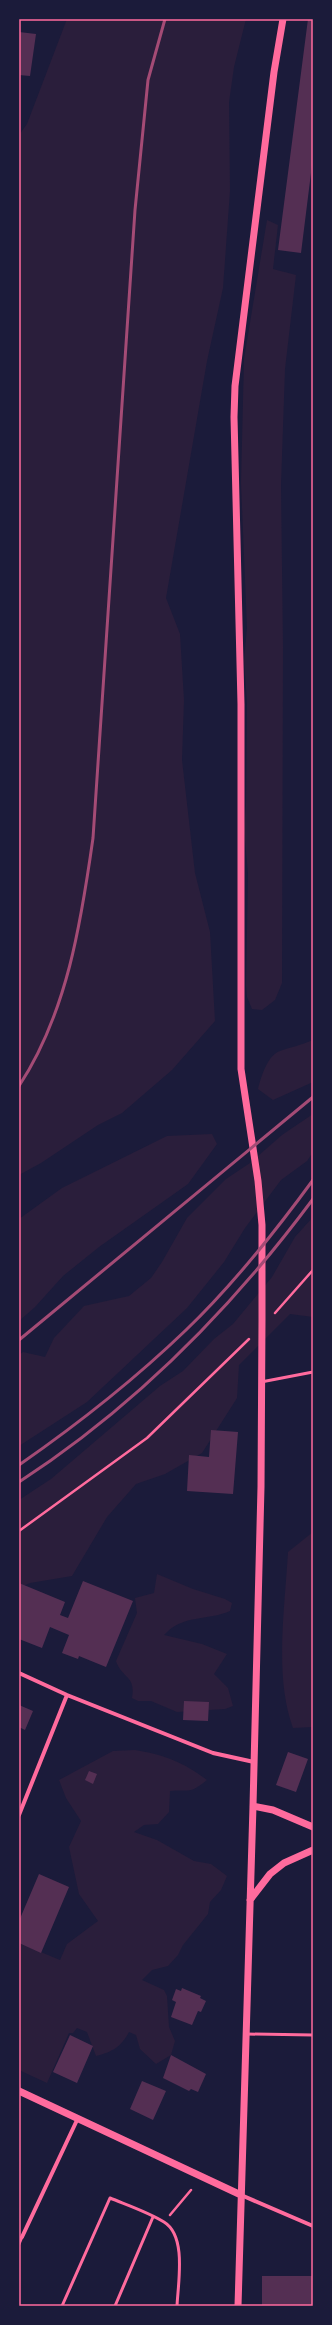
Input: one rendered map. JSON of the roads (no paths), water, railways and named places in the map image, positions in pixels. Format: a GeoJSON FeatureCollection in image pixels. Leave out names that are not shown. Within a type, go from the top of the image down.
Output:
{"type":"FeatureCollection","features":[{"type":"Feature","properties":{"kind":"street"},"geometry":{"type":"LineString","coordinates":[[238,2306],[261,1487],[262,1225],[258,1182],[241,1069],[240,704],[234,417],[235,386],[274,72],[283,19]]}},
{"type":"Feature","properties":{"kind":"street"},"geometry":{"type":"LineString","coordinates":[[19,1673],[67,1695],[213,1753],[254,1762]]}},
{"type":"Feature","properties":{"kind":"street"},"geometry":{"type":"LineString","coordinates":[[19,1815],[67,1695]]}},
{"type":"Feature","properties":{"kind":"street"},"geometry":{"type":"LineString","coordinates":[[253,1806],[273,1810],[313,1827]]}},
{"type":"Feature","properties":{"kind":"street"},"geometry":{"type":"LineString","coordinates":[[250,1900],[270,1874],[284,1863],[313,1850]]}},
{"type":"Feature","properties":{"kind":"street"},"geometry":{"type":"LineString","coordinates":[[19,2091],[79,2117],[241,2195],[313,2226]]}},
{"type":"Feature","properties":{"kind":"street"},"geometry":{"type":"LineString","coordinates":[[22,2237],[79,2117]]}},
{"type":"Feature","properties":{"kind":"lane"},"geometry":{"type":"LineString","coordinates":[[262,1382],[313,1372]]}},
{"type":"Feature","properties":{"kind":"lane"},"geometry":{"type":"LineString","coordinates":[[246,2034],[313,2035]]}},
{"type":"Feature","properties":{"kind":"lane"},"geometry":{"type":"LineString","coordinates":[[62,2306],[110,2198],[165,2222],[175,2234],[180,2251],[177,2306]]}},
{"type":"Feature","properties":{"kind":"lane"},"geometry":{"type":"LineString","coordinates":[[115,2306],[153,2217]]}},
{"type":"Feature","properties":{"kind":"lane"},"geometry":{"type":"LineString","coordinates":[[19,2244],[22,2237]]}},
{"type":"Feature","properties":{"kind":"railway"},"geometry":{"type":"LineString","coordinates":[[19,1086],[35,1058],[49,1028],[70,966],[83,902],[93,838],[135,210],[148,80],[165,19]]}},
{"type":"Feature","properties":{"kind":"railway"},"geometry":{"type":"LineString","coordinates":[[19,1340],[313,1097]]}},
{"type":"Feature","properties":{"kind":"railway"},"geometry":{"type":"LineString","coordinates":[[19,1465],[63,1434],[105,1401],[186,1330],[253,1258],[313,1180]]}},
{"type":"Feature","properties":{"kind":"railway"},"geometry":{"type":"LineString","coordinates":[[19,1482],[102,1422],[141,1389],[178,1354],[249,1279],[313,1199]]}}]}
